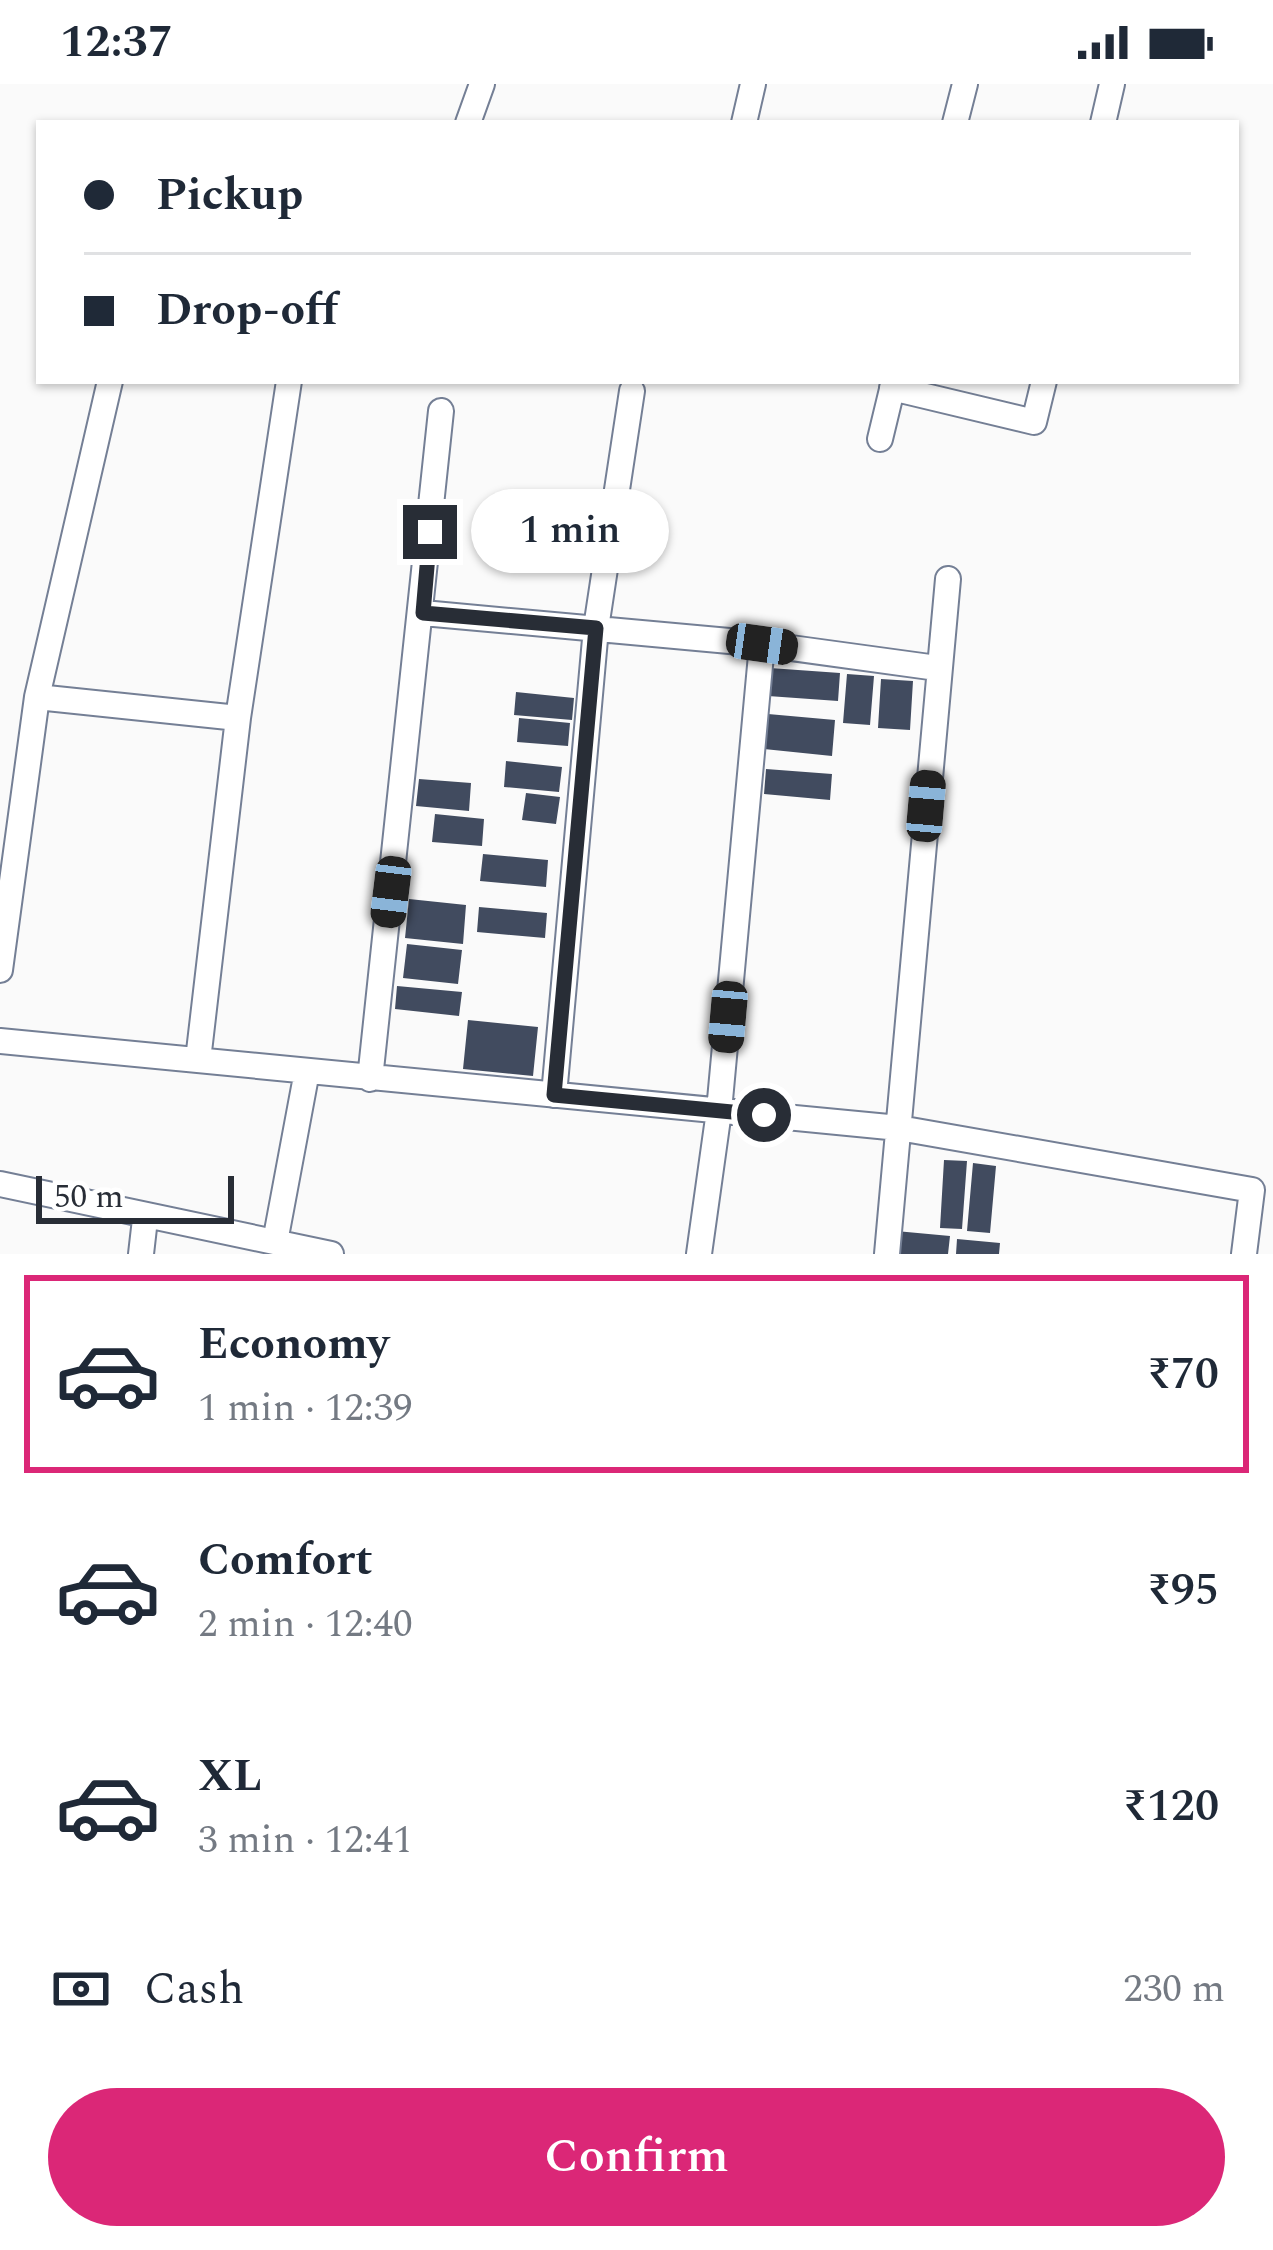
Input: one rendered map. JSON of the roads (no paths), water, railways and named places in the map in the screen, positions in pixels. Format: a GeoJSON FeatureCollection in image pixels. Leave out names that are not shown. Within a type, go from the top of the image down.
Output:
{"type":"FeatureCollection","features":[{"type":"Feature","properties":{"kind":"street"},"geometry":{"type":"LineString","coordinates":[[469,120],[482,84]]}},
{"type":"Feature","properties":{"kind":"street"},"geometry":{"type":"LineString","coordinates":[[746,120],[754,84]]}},
{"type":"Feature","properties":{"kind":"street"},"geometry":{"type":"LineString","coordinates":[[956,120],[965,84]]}},
{"type":"Feature","properties":{"kind":"street"},"geometry":{"type":"LineString","coordinates":[[1104,120],[1112,84]]}},
{"type":"Feature","properties":{"kind":"street"},"geometry":{"type":"LineString","coordinates":[[0,970],[38,697],[109,384]]}},
{"type":"Feature","properties":{"kind":"street"},"geometry":{"type":"LineString","coordinates":[[198,1060],[238,718],[289,384]]}},
{"type":"Feature","properties":{"kind":"street"},"geometry":{"type":"LineString","coordinates":[[880,439],[893,385],[1034,422],[1043,384]]}},
{"type":"Feature","properties":{"kind":"street"},"geometry":{"type":"LineString","coordinates":[[554,1095],[596,628],[632,391]]}},
{"type":"Feature","properties":{"kind":"street"},"geometry":{"type":"LineString","coordinates":[[370,1078],[441,411]]}},
{"type":"Feature","properties":{"kind":"street"},"geometry":{"type":"LineString","coordinates":[[886,1254],[947,579]]}},
{"type":"Feature","properties":{"kind":"street"},"geometry":{"type":"LineString","coordinates":[[423,613],[762,644],[938,668]]}},
{"type":"Feature","properties":{"kind":"street"},"geometry":{"type":"LineString","coordinates":[[699,1254],[719,1111],[762,644]]}},
{"type":"Feature","properties":{"kind":"street"},"geometry":{"type":"LineString","coordinates":[[38,697],[238,718]]}},
{"type":"Feature","properties":{"kind":"street"},"geometry":{"type":"LineString","coordinates":[[0,1041],[898,1128],[1252,1190],[1244,1254]]}},
{"type":"Feature","properties":{"kind":"street"},"geometry":{"type":"LineString","coordinates":[[275,1242],[308,1071]]}},
{"type":"Feature","properties":{"kind":"street"},"geometry":{"type":"LineString","coordinates":[[0,1196],[1,1184],[145,1219],[331,1254]]}},
{"type":"Feature","properties":{"kind":"street"},"geometry":{"type":"LineString","coordinates":[[141,1254],[145,1219]]}}]}
